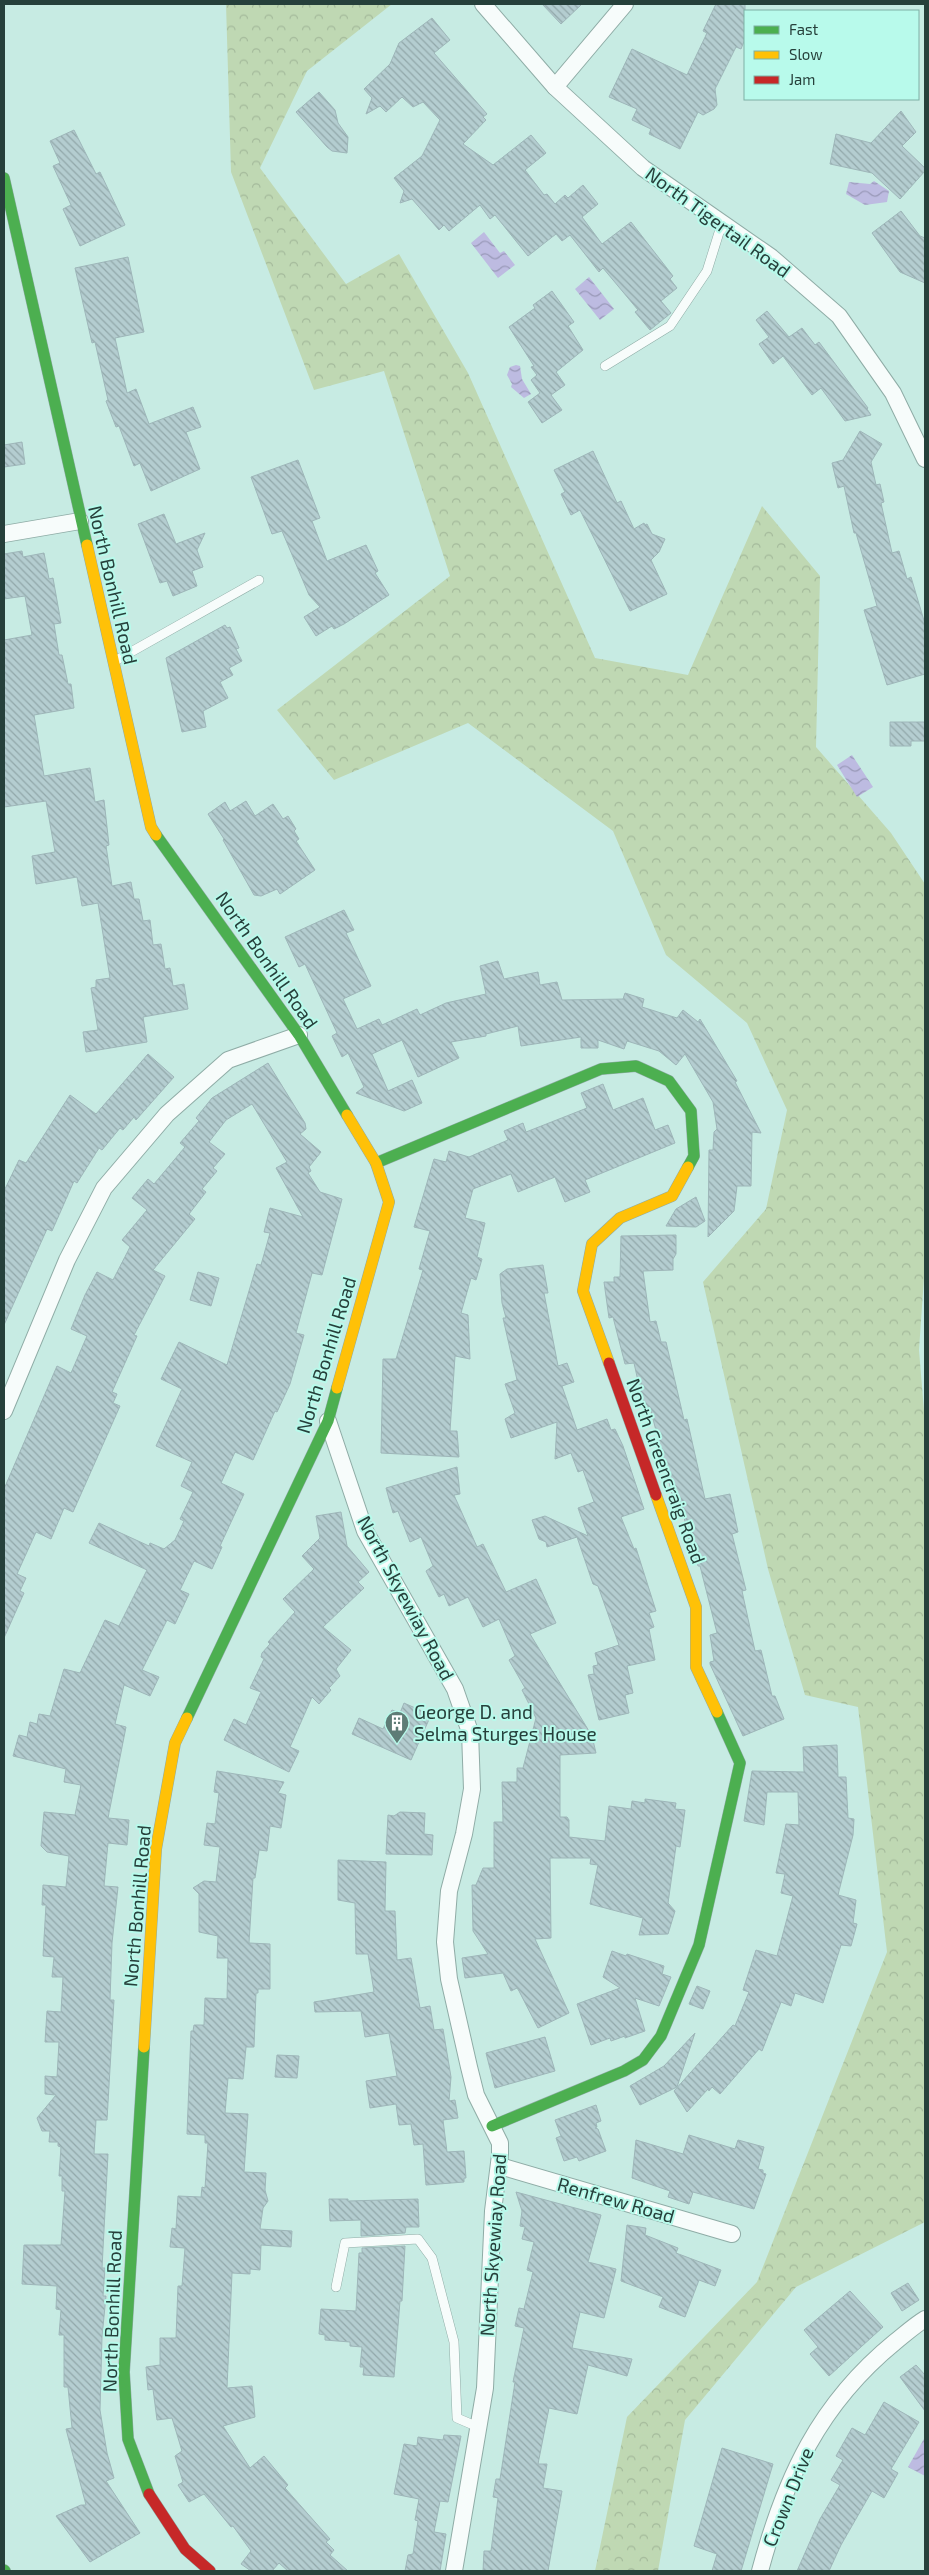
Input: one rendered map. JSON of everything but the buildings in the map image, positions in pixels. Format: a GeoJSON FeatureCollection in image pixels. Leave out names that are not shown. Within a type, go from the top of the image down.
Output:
{"type":"FeatureCollection","features":[{"type":"Feature","properties":{"kind":"street","name":"North Tigertail Road"},"geometry":{"type":"LineString","coordinates":[[483,4],[555,87],[643,168],[771,257],[839,316],[893,393],[925,460]]}},
{"type":"Feature","properties":{"kind":"street"},"geometry":{"type":"LineString","coordinates":[[555,87],[625,4]]}},
{"type":"Feature","properties":{"kind":"street","name":"North Bonhill Road"},"geometry":{"type":"LineString","coordinates":[[4,178],[80,521],[151,827],[299,1035],[376,1163],[390,1202],[328,1421],[175,1743],[156,1849],[124,2372],[128,2439],[149,2494],[185,2549],[210,2571]]}},
{"type":"Feature","properties":{"kind":"street"},"geometry":{"type":"LineString","coordinates":[[4,534],[80,521]]}},
{"type":"Feature","properties":{"kind":"street"},"geometry":{"type":"LineString","coordinates":[[4,1411],[67,1260],[104,1188],[167,1114],[228,1060],[299,1035]]}},
{"type":"Feature","properties":{"kind":"street","name":"North Greencraig Road"},"geometry":{"type":"LineString","coordinates":[[376,1163],[601,1069],[636,1066],[669,1081],[691,1111],[694,1156],[672,1196],[620,1218],[592,1244],[583,1291],[696,1607],[696,1667],[740,1763],[698,1945],[661,2036],[643,2060],[624,2071],[492,2126]]}},
{"type":"Feature","properties":{"kind":"street","name":"North Skyewiay Road"},"geometry":{"type":"LineString","coordinates":[[328,1421],[365,1531],[455,1688],[470,1732],[472,1789],[464,1834],[449,1891],[445,1942],[449,1979],[469,2067],[476,2095],[500,2143],[500,2166],[493,2211],[485,2388],[454,2571]]}},
{"type":"Feature","properties":{"kind":"street","name":"Renfrew Road"},"geometry":{"type":"LineString","coordinates":[[500,2166],[732,2234]]}},
{"type":"Feature","properties":{"kind":"street","name":"Crown Drive"},"geometry":{"type":"LineString","coordinates":[[760,2571],[779,2508],[803,2451],[836,2401],[872,2361],[925,2318]]}},
{"type":"Feature","properties":{"kind":"lane"},"geometry":{"type":"LineString","coordinates":[[605,366],[670,326],[708,272],[722,223]]}},
{"type":"Feature","properties":{"kind":"lane"},"geometry":{"type":"LineString","coordinates":[[113,662],[259,580]]}},
{"type":"Feature","properties":{"kind":"lane"},"geometry":{"type":"LineString","coordinates":[[336,2287],[345,2243],[418,2240],[432,2258],[454,2342],[457,2418],[478,2428]]}},
{"type":"Feature","properties":{"kind":"green space"},"geometry":{"type":"Polygon","coordinates":[[[226,4],[392,4],[307,71],[260,168],[346,284],[399,254],[468,373],[595,658],[688,675],[762,506],[820,576],[816,747],[891,833],[925,884],[925,1263],[919,1350],[925,1423],[925,2222],[796,2287],[685,2420],[658,2571],[595,2571],[627,2417],[757,2282],[887,1952],[858,1707],[805,1695],[768,1569],[703,1282],[766,1209],[787,1110],[747,1023],[666,955],[613,831],[468,723],[334,780],[277,710],[450,576],[384,371],[314,390],[231,172],[226,4]]]}},
{"type":"Feature","properties":{"kind":"water"},"geometry":{"type":"Polygon","coordinates":[[[874,181],[889,191],[887,202],[865,205],[846,194],[849,182],[870,184],[874,181]]]}},
{"type":"Feature","properties":{"kind":"water"},"geometry":{"type":"Polygon","coordinates":[[[484,232],[500,253],[504,251],[515,265],[498,278],[471,243],[484,232]]]}},
{"type":"Feature","properties":{"kind":"water"},"geometry":{"type":"Polygon","coordinates":[[[589,277],[614,309],[600,320],[575,289],[589,277]]]}},
{"type":"Feature","properties":{"kind":"water"},"geometry":{"type":"Polygon","coordinates":[[[520,366],[522,379],[531,394],[524,398],[511,387],[512,384],[507,375],[510,367],[520,366]]]}},
{"type":"Feature","properties":{"kind":"water"},"geometry":{"type":"Polygon","coordinates":[[[852,755],[873,787],[857,797],[837,765],[852,755]]]}},
{"type":"Feature","properties":{"kind":"water"},"geometry":{"type":"Polygon","coordinates":[[[925,2437],[925,2476],[908,2467],[925,2437]]]}},
{"type":"Feature","properties":{"kind":"traffic: fast"},"geometry":{"type":"LineString","coordinates":[[4,178],[87,545]]}},
{"type":"Feature","properties":{"kind":"traffic: fast"},"geometry":{"type":"LineString","coordinates":[[156,835],[299,1035],[347,1115]]}},
{"type":"Feature","properties":{"kind":"traffic: fast"},"geometry":{"type":"LineString","coordinates":[[376,1163],[601,1069],[636,1066],[669,1081],[691,1111],[694,1156],[688,1167]]}},
{"type":"Feature","properties":{"kind":"traffic: fast"},"geometry":{"type":"LineString","coordinates":[[187,1718],[328,1421],[337,1388]]}},
{"type":"Feature","properties":{"kind":"traffic: fast"},"geometry":{"type":"LineString","coordinates":[[492,2126],[624,2071],[643,2060],[661,2036],[699,1945],[740,1763],[717,1712]]}},
{"type":"Feature","properties":{"kind":"traffic: fast"},"geometry":{"type":"LineString","coordinates":[[144,2047],[124,2372],[128,2439],[149,2494]]}},
{"type":"Feature","properties":{"kind":"traffic: slow"},"geometry":{"type":"LineString","coordinates":[[87,545],[151,827],[156,835]]}},
{"type":"Feature","properties":{"kind":"traffic: slow"},"geometry":{"type":"LineString","coordinates":[[337,1388],[389,1202],[376,1163],[347,1115]]}},
{"type":"Feature","properties":{"kind":"traffic: slow"},"geometry":{"type":"LineString","coordinates":[[609,1363],[583,1291],[592,1244],[620,1218],[672,1196],[688,1167]]}},
{"type":"Feature","properties":{"kind":"traffic: slow"},"geometry":{"type":"LineString","coordinates":[[656,1495],[696,1607],[696,1667],[717,1712]]}},
{"type":"Feature","properties":{"kind":"traffic: slow"},"geometry":{"type":"LineString","coordinates":[[144,2047],[156,1849],[175,1743],[187,1718]]}},
{"type":"Feature","properties":{"kind":"traffic: jam"},"geometry":{"type":"LineString","coordinates":[[609,1363],[656,1495]]}},
{"type":"Feature","properties":{"kind":"traffic: jam"},"geometry":{"type":"LineString","coordinates":[[149,2494],[185,2549],[210,2571]]}},
{"type":"Feature","properties":{"kind":"place","name":"George D. and Selma Sturges House"},"geometry":{"type":"Point","coordinates":[397,1744]}}]}
